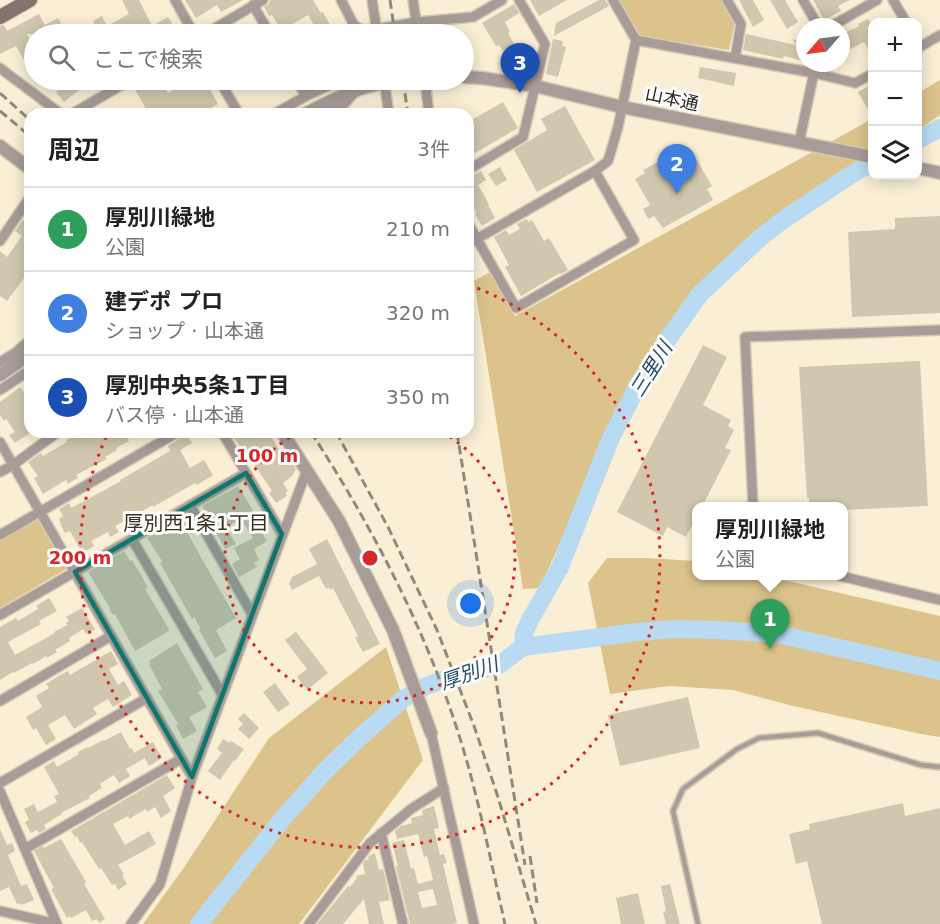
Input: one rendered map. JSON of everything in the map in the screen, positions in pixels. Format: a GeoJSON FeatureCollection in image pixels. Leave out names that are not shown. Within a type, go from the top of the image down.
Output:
{"type":"FeatureCollection","features":[{"type":"Feature","properties":{"kind":"main road"},"geometry":{"type":"LineString","coordinates":[[0,17],[30,0]]}},
{"type":"Feature","properties":{"kind":"street"},"geometry":{"type":"LineString","coordinates":[[175,0],[188,24]]}},
{"type":"Feature","properties":{"kind":"street"},"geometry":{"type":"LineString","coordinates":[[222,24],[263,0]]}},
{"type":"Feature","properties":{"kind":"street"},"geometry":{"type":"LineString","coordinates":[[340,0],[353,24]]}},
{"type":"Feature","properties":{"kind":"street"},"geometry":{"type":"LineString","coordinates":[[372,0],[376,24]]}},
{"type":"Feature","properties":{"kind":"street"},"geometry":{"type":"LineString","coordinates":[[413,0],[416,22]]}},
{"type":"Feature","properties":{"kind":"street"},"geometry":{"type":"LineString","coordinates":[[408,24],[473,17],[502,0]]}},
{"type":"Feature","properties":{"kind":"street"},"geometry":{"type":"LineString","coordinates":[[474,166],[523,137],[545,44],[519,0]]}},
{"type":"Feature","properties":{"kind":"street"},"geometry":{"type":"LineString","coordinates":[[474,241],[595,171],[608,161],[618,127],[636,40],[613,0]]}},
{"type":"Feature","properties":{"kind":"street"},"geometry":{"type":"LineString","coordinates":[[728,0],[741,24],[735,58]]}},
{"type":"Feature","properties":{"kind":"street"},"geometry":{"type":"LineString","coordinates":[[803,0],[814,18]]}},
{"type":"Feature","properties":{"kind":"street"},"geometry":{"type":"LineString","coordinates":[[846,18],[877,0]]}},
{"type":"Feature","properties":{"kind":"street"},"geometry":{"type":"LineString","coordinates":[[893,0],[904,18]]}},
{"type":"Feature","properties":{"kind":"street"},"geometry":{"type":"LineString","coordinates":[[253,5],[264,24]]}},
{"type":"Feature","properties":{"kind":"street"},"geometry":{"type":"LineString","coordinates":[[922,44],[940,35]]}},
{"type":"Feature","properties":{"kind":"street"},"geometry":{"type":"LineString","coordinates":[[636,40],[814,73],[855,84],[868,77]]}},
{"type":"Feature","properties":{"kind":"street"},"geometry":{"type":"LineString","coordinates":[[0,68],[24,86]]}},
{"type":"Feature","properties":{"kind":"street"},"geometry":{"type":"LineString","coordinates":[[799,143],[814,73]]}},
{"type":"Feature","properties":{"kind":"street","name":"山本通"},"geometry":{"type":"LineString","coordinates":[[474,78],[535,86],[622,107],[868,156]]}},
{"type":"Feature","properties":{"kind":"street"},"geometry":{"type":"LineString","coordinates":[[29,90],[53,108]]}},
{"type":"Feature","properties":{"kind":"street"},"geometry":{"type":"LineString","coordinates":[[82,108],[113,90]]}},
{"type":"Feature","properties":{"kind":"street"},"geometry":{"type":"LineString","coordinates":[[225,90],[235,108]]}},
{"type":"Feature","properties":{"kind":"street"},"geometry":{"type":"LineString","coordinates":[[302,90],[306,96]]}},
{"type":"Feature","properties":{"kind":"street"},"geometry":{"type":"LineString","coordinates":[[285,108],[320,90]]}},
{"type":"Feature","properties":{"kind":"street"},"geometry":{"type":"LineString","coordinates":[[326,108],[357,90]]}},
{"type":"Feature","properties":{"kind":"street"},"geometry":{"type":"LineString","coordinates":[[385,90],[388,108]]}},
{"type":"Feature","properties":{"kind":"street"},"geometry":{"type":"LineString","coordinates":[[426,90],[428,108]]}},
{"type":"Feature","properties":{"kind":"street"},"geometry":{"type":"LineString","coordinates":[[0,146],[24,164]]}},
{"type":"Feature","properties":{"kind":"street"},"geometry":{"type":"LineString","coordinates":[[922,169],[940,173]]}},
{"type":"Feature","properties":{"kind":"street"},"geometry":{"type":"LineString","coordinates":[[474,233],[516,308],[634,240],[595,171]]}},
{"type":"Feature","properties":{"kind":"street"},"geometry":{"type":"LineString","coordinates":[[0,241],[24,206]]}},
{"type":"Feature","properties":{"kind":"street"},"geometry":{"type":"LineString","coordinates":[[753,502],[746,338],[940,330]]}},
{"type":"Feature","properties":{"kind":"street"},"geometry":{"type":"LineString","coordinates":[[0,362],[24,345]]}},
{"type":"Feature","properties":{"kind":"street"},"geometry":{"type":"LineString","coordinates":[[0,375],[24,358]]}},
{"type":"Feature","properties":{"kind":"street"},"geometry":{"type":"LineString","coordinates":[[0,390],[24,374]]}},
{"type":"Feature","properties":{"kind":"street"},"geometry":{"type":"LineString","coordinates":[[0,472],[14,465],[50,438]]}},
{"type":"Feature","properties":{"kind":"street"},"geometry":{"type":"LineString","coordinates":[[0,535],[168,438]]}},
{"type":"Feature","properties":{"kind":"street"},"geometry":{"type":"LineString","coordinates":[[226,438],[282,534]]}},
{"type":"Feature","properties":{"kind":"street"},"geometry":{"type":"LineString","coordinates":[[286,438],[339,521],[402,650],[431,734],[474,924]]}},
{"type":"Feature","properties":{"kind":"street"},"geometry":{"type":"LineString","coordinates":[[0,442],[192,777]]}},
{"type":"Feature","properties":{"kind":"street"},"geometry":{"type":"LineString","coordinates":[[131,924],[160,884],[192,777],[307,470]]}},
{"type":"Feature","properties":{"kind":"street"},"geometry":{"type":"LineString","coordinates":[[0,615],[246,473]]}},
{"type":"Feature","properties":{"kind":"street"},"geometry":{"type":"LineString","coordinates":[[190,505],[252,614]]}},
{"type":"Feature","properties":{"kind":"street"},"geometry":{"type":"LineString","coordinates":[[132,539],[222,694]]}},
{"type":"Feature","properties":{"kind":"street"},"geometry":{"type":"LineString","coordinates":[[848,578],[940,600]]}},
{"type":"Feature","properties":{"kind":"street"},"geometry":{"type":"LineString","coordinates":[[0,701],[111,636]]}},
{"type":"Feature","properties":{"kind":"street"},"geometry":{"type":"LineString","coordinates":[[0,783],[147,698]]}},
{"type":"Feature","properties":{"kind":"street"},"geometry":{"type":"LineString","coordinates":[[25,849],[181,759]]}},
{"type":"Feature","properties":{"kind":"street"},"geometry":{"type":"LineString","coordinates":[[309,924],[370,843],[411,809],[444,788]]}},
{"type":"Feature","properties":{"kind":"street"},"geometry":{"type":"LineString","coordinates":[[0,791],[57,924]]}},
{"type":"Feature","properties":{"kind":"street"},"geometry":{"type":"LineString","coordinates":[[381,833],[403,924]]}},
{"type":"Feature","properties":{"kind":"street"},"geometry":{"type":"LineString","coordinates":[[0,911],[57,924]]}},
{"type":"Feature","properties":{"kind":"lane"},"geometry":{"type":"LineString","coordinates":[[698,924],[673,811],[683,789],[737,749],[759,738],[818,733],[921,765],[940,767]]}},
{"type":"Feature","properties":{"kind":"highlighted area"},"geometry":{"type":"Polygon","coordinates":[[[246,473],[282,534],[192,777],[75,572],[246,473]]]}},
{"type":"Feature","properties":{"kind":"shaded area"},"geometry":{"type":"Polygon","coordinates":[[[617,0],[722,0],[735,22],[729,50],[640,36],[617,0]]]}},
{"type":"Feature","properties":{"kind":"shaded area"},"geometry":{"type":"Polygon","coordinates":[[[940,80],[940,115],[922,127],[922,126],[922,91],[940,80]]]}},
{"type":"Feature","properties":{"kind":"shaded area"},"geometry":{"type":"Polygon","coordinates":[[[868,121],[868,162],[749,240],[697,288],[656,342],[623,400],[540,588],[523,589],[474,281],[490,272],[515,316],[868,121]]]}},
{"type":"Feature","properties":{"kind":"shaded area"},"geometry":{"type":"Polygon","coordinates":[[[38,518],[66,569],[0,608],[0,539],[38,518]]]}},
{"type":"Feature","properties":{"kind":"shaded area"},"geometry":{"type":"Polygon","coordinates":[[[607,558],[692,561],[692,580],[783,580],[940,616],[940,737],[793,706],[733,690],[669,686],[610,694],[588,583],[607,558]]]}},
{"type":"Feature","properties":{"kind":"shaded area"},"geometry":{"type":"Polygon","coordinates":[[[386,647],[423,760],[299,924],[143,924],[183,869],[269,738],[386,647]]]}},
{"type":"Feature","properties":{"kind":"building"},"geometry":{"type":"Polygon","coordinates":[[[122,0],[139,0],[151,24],[111,24],[129,14],[122,0]]]}},
{"type":"Feature","properties":{"kind":"building"},"geometry":{"type":"Polygon","coordinates":[[[185,0],[243,0],[221,12],[217,5],[196,18],[185,0]]]}},
{"type":"Feature","properties":{"kind":"building"},"geometry":{"type":"Polygon","coordinates":[[[270,0],[313,0],[329,24],[313,24],[308,15],[293,24],[278,24],[264,7],[269,4],[270,0]]]}},
{"type":"Feature","properties":{"kind":"building"},"geometry":{"type":"Polygon","coordinates":[[[530,0],[567,0],[539,16],[530,0]]]}},
{"type":"Feature","properties":{"kind":"building"},"geometry":{"type":"Polygon","coordinates":[[[599,0],[605,0],[609,6],[554,36],[556,23],[599,0]]]}},
{"type":"Feature","properties":{"kind":"building"},"geometry":{"type":"Polygon","coordinates":[[[739,0],[753,0],[764,20],[753,27],[739,0]]]}},
{"type":"Feature","properties":{"kind":"building"},"geometry":{"type":"Polygon","coordinates":[[[770,0],[785,0],[796,19],[796,23],[787,29],[770,0]]]}},
{"type":"Feature","properties":{"kind":"building"},"geometry":{"type":"Polygon","coordinates":[[[813,0],[850,0],[838,6],[841,11],[823,18],[813,0]]]}},
{"type":"Feature","properties":{"kind":"building"},"geometry":{"type":"Polygon","coordinates":[[[514,4],[519,13],[505,22],[515,45],[520,43],[529,60],[515,68],[505,50],[503,51],[499,45],[496,46],[482,23],[514,4]]]}},
{"type":"Feature","properties":{"kind":"building"},"geometry":{"type":"Polygon","coordinates":[[[39,14],[44,24],[24,24],[24,60],[16,46],[0,54],[0,26],[4,25],[7,31],[39,14]]]}},
{"type":"Feature","properties":{"kind":"building"},"geometry":{"type":"Polygon","coordinates":[[[102,16],[106,24],[94,24],[93,21],[102,16]]]}},
{"type":"Feature","properties":{"kind":"building"},"geometry":{"type":"Polygon","coordinates":[[[168,17],[172,24],[156,24],[168,17]]]}},
{"type":"Feature","properties":{"kind":"building"},"geometry":{"type":"Polygon","coordinates":[[[58,18],[61,24],[47,24],[58,18]]]}},
{"type":"Feature","properties":{"kind":"building"},"geometry":{"type":"Polygon","coordinates":[[[868,19],[868,49],[864,42],[850,49],[850,30],[859,26],[858,24],[868,19]]]}},
{"type":"Feature","properties":{"kind":"building"},"geometry":{"type":"Polygon","coordinates":[[[746,34],[796,45],[796,59],[784,56],[783,59],[743,50],[746,34]]]}},
{"type":"Feature","properties":{"kind":"building"},"geometry":{"type":"Polygon","coordinates":[[[553,39],[563,41],[562,46],[566,47],[558,77],[546,74],[553,39]]]}},
{"type":"Feature","properties":{"kind":"building"},"geometry":{"type":"Polygon","coordinates":[[[700,67],[736,73],[734,86],[698,78],[700,67]]]}},
{"type":"Feature","properties":{"kind":"building"},"geometry":{"type":"Polygon","coordinates":[[[868,87],[868,109],[858,92],[868,87]]]}},
{"type":"Feature","properties":{"kind":"building"},"geometry":{"type":"Polygon","coordinates":[[[58,90],[79,90],[64,102],[56,92],[58,90]]]}},
{"type":"Feature","properties":{"kind":"building"},"geometry":{"type":"Polygon","coordinates":[[[135,90],[166,90],[168,93],[173,90],[210,90],[218,104],[210,108],[146,108],[135,90]]]}},
{"type":"Feature","properties":{"kind":"building"},"geometry":{"type":"Polygon","coordinates":[[[503,102],[518,128],[474,154],[474,119],[503,102]]]}},
{"type":"Feature","properties":{"kind":"building"},"geometry":{"type":"Polygon","coordinates":[[[565,106],[595,160],[537,192],[514,150],[547,130],[541,119],[565,106]]]}},
{"type":"Feature","properties":{"kind":"building"},"geometry":{"type":"Polygon","coordinates":[[[690,149],[712,186],[707,189],[713,200],[663,228],[654,216],[648,219],[643,209],[650,205],[635,179],[645,173],[643,170],[674,153],[676,157],[690,149]]]}},
{"type":"Feature","properties":{"kind":"building"},"geometry":{"type":"Polygon","coordinates":[[[500,167],[507,180],[496,186],[488,174],[500,167]]]}},
{"type":"Feature","properties":{"kind":"building"},"geometry":{"type":"Polygon","coordinates":[[[481,171],[486,180],[478,185],[495,218],[482,226],[474,208],[474,175],[481,171]]]}},
{"type":"Feature","properties":{"kind":"building"},"geometry":{"type":"Polygon","coordinates":[[[940,216],[940,313],[852,317],[848,232],[895,229],[895,218],[940,216]]]}},
{"type":"Feature","properties":{"kind":"building"},"geometry":{"type":"Polygon","coordinates":[[[527,219],[528,222],[532,220],[544,241],[549,238],[568,270],[521,296],[505,267],[509,265],[494,237],[506,230],[509,235],[520,229],[517,224],[527,219]]]}},
{"type":"Feature","properties":{"kind":"building"},"geometry":{"type":"Polygon","coordinates":[[[24,221],[24,278],[7,301],[0,296],[0,251],[7,257],[22,236],[15,231],[24,221]]]}},
{"type":"Feature","properties":{"kind":"building"},"geometry":{"type":"Polygon","coordinates":[[[703,345],[727,357],[703,405],[731,420],[728,426],[734,430],[725,448],[731,450],[705,502],[692,502],[692,525],[686,537],[667,527],[663,536],[617,512],[703,345]]]}},
{"type":"Feature","properties":{"kind":"building"},"geometry":{"type":"Polygon","coordinates":[[[920,361],[928,506],[848,510],[848,502],[809,502],[799,367],[920,361]]]}},
{"type":"Feature","properties":{"kind":"building"},"geometry":{"type":"Polygon","coordinates":[[[20,387],[24,393],[24,437],[15,443],[9,435],[15,432],[6,419],[4,421],[0,415],[0,402],[20,387]]]}},
{"type":"Feature","properties":{"kind":"building"},"geometry":{"type":"Polygon","coordinates":[[[70,438],[127,438],[129,441],[105,457],[107,459],[76,475],[78,478],[68,484],[66,480],[43,494],[34,478],[38,476],[28,462],[41,453],[43,456],[67,442],[66,440],[70,438]]]}},
{"type":"Feature","properties":{"kind":"building"},"geometry":{"type":"Polygon","coordinates":[[[181,438],[189,438],[192,443],[180,450],[190,468],[204,460],[213,475],[115,526],[119,532],[110,537],[108,532],[91,541],[94,546],[82,553],[70,531],[65,533],[60,524],[59,519],[63,516],[59,509],[69,503],[71,508],[121,481],[170,451],[168,446],[181,438]]]}},
{"type":"Feature","properties":{"kind":"building"},"geometry":{"type":"Polygon","coordinates":[[[234,438],[272,438],[280,451],[283,449],[296,469],[292,476],[283,483],[288,491],[285,493],[287,496],[276,503],[269,493],[272,491],[234,438]]]}},
{"type":"Feature","properties":{"kind":"building"},"geometry":{"type":"Polygon","coordinates":[[[238,486],[256,515],[261,512],[265,519],[257,524],[267,541],[254,549],[259,560],[254,563],[257,567],[239,577],[232,564],[240,559],[234,548],[253,538],[241,519],[226,527],[236,544],[225,549],[202,506],[238,486]]]}},
{"type":"Feature","properties":{"kind":"building"},"geometry":{"type":"Polygon","coordinates":[[[183,519],[188,529],[186,530],[236,618],[216,630],[227,651],[215,658],[199,630],[201,629],[194,617],[192,619],[160,563],[162,561],[147,538],[183,519]]]}},
{"type":"Feature","properties":{"kind":"building"},"geometry":{"type":"Polygon","coordinates":[[[327,539],[380,644],[363,652],[355,638],[358,636],[333,588],[326,589],[319,576],[292,590],[289,584],[292,577],[317,564],[309,549],[327,539]]]}},
{"type":"Feature","properties":{"kind":"building"},"geometry":{"type":"Polygon","coordinates":[[[124,551],[141,575],[148,588],[145,589],[169,629],[135,651],[88,572],[124,551]]]}},
{"type":"Feature","properties":{"kind":"building"},"geometry":{"type":"Polygon","coordinates":[[[49,598],[57,611],[39,621],[41,624],[8,642],[15,655],[67,625],[69,621],[66,617],[82,608],[95,629],[86,634],[83,629],[69,638],[70,641],[55,650],[57,652],[0,680],[0,627],[16,618],[18,621],[38,609],[36,606],[49,598]]]}},
{"type":"Feature","properties":{"kind":"building"},"geometry":{"type":"Polygon","coordinates":[[[296,632],[328,673],[307,690],[297,677],[307,669],[285,640],[296,632]]]}},
{"type":"Feature","properties":{"kind":"building"},"geometry":{"type":"Polygon","coordinates":[[[177,643],[203,689],[198,692],[207,707],[189,717],[197,731],[183,739],[176,725],[178,724],[158,691],[162,689],[149,664],[151,663],[149,661],[177,643]]]}},
{"type":"Feature","properties":{"kind":"building"},"geometry":{"type":"Polygon","coordinates":[[[111,651],[118,664],[109,669],[118,685],[124,681],[132,695],[113,707],[108,699],[93,708],[97,714],[74,729],[65,715],[48,725],[56,739],[46,745],[36,728],[33,730],[26,717],[42,707],[36,696],[49,688],[46,684],[60,675],[68,671],[70,675],[111,651]]]}},
{"type":"Feature","properties":{"kind":"building"},"geometry":{"type":"Polygon","coordinates":[[[275,683],[290,704],[278,712],[263,692],[275,683]]]}},
{"type":"Feature","properties":{"kind":"building"},"geometry":{"type":"Polygon","coordinates":[[[688,697],[700,748],[620,766],[608,715],[688,697]]]}},
{"type":"Feature","properties":{"kind":"building"},"geometry":{"type":"Polygon","coordinates":[[[244,713],[259,728],[249,739],[238,729],[243,724],[238,719],[244,713]]]}},
{"type":"Feature","properties":{"kind":"building"},"geometry":{"type":"Polygon","coordinates":[[[121,732],[134,753],[153,742],[162,758],[149,766],[145,758],[126,769],[130,776],[119,783],[114,775],[100,784],[102,788],[89,796],[90,798],[44,825],[46,829],[39,833],[37,830],[31,833],[25,822],[29,820],[24,809],[34,804],[38,812],[57,802],[54,796],[59,794],[44,767],[54,761],[57,767],[87,747],[121,732]]]}},
{"type":"Feature","properties":{"kind":"building"},"geometry":{"type":"Polygon","coordinates":[[[223,739],[244,749],[220,780],[208,771],[222,753],[217,749],[223,739]]]}},
{"type":"Feature","properties":{"kind":"building"},"geometry":{"type":"Polygon","coordinates":[[[167,775],[175,788],[163,796],[171,811],[161,818],[155,807],[147,812],[146,809],[129,819],[128,816],[113,824],[125,845],[149,831],[156,844],[118,865],[127,884],[118,890],[71,831],[167,775]]]}},
{"type":"Feature","properties":{"kind":"building"},"geometry":{"type":"Polygon","coordinates":[[[903,803],[905,816],[940,808],[940,924],[822,924],[807,861],[796,864],[789,834],[810,829],[809,824],[903,803]]]}},
{"type":"Feature","properties":{"kind":"building"},"geometry":{"type":"Polygon","coordinates":[[[434,806],[439,828],[434,829],[440,855],[444,854],[447,863],[443,864],[457,923],[410,924],[392,843],[404,840],[411,869],[414,868],[418,884],[433,880],[418,834],[397,839],[395,831],[401,826],[412,823],[411,818],[423,815],[422,810],[434,806]],[[433,889],[418,892],[422,908],[437,905],[433,889]]]}},
{"type":"Feature","properties":{"kind":"building"},"geometry":{"type":"Polygon","coordinates":[[[0,829],[7,845],[12,843],[15,851],[8,855],[21,886],[27,884],[34,900],[21,905],[17,904],[9,887],[0,891],[0,829]]]}},
{"type":"Feature","properties":{"kind":"building"},"geometry":{"type":"Polygon","coordinates":[[[61,839],[105,919],[99,923],[97,919],[92,921],[86,910],[67,918],[51,889],[54,888],[34,851],[61,839]]]}},
{"type":"Feature","properties":{"kind":"building"},"geometry":{"type":"Polygon","coordinates":[[[375,853],[379,870],[383,869],[390,900],[379,902],[384,924],[369,924],[364,899],[343,924],[317,924],[348,886],[350,887],[357,878],[356,876],[365,874],[363,864],[365,860],[369,860],[370,855],[375,853]]]}},
{"type":"Feature","properties":{"kind":"building"},"geometry":{"type":"Polygon","coordinates":[[[670,884],[680,924],[666,924],[663,912],[666,911],[661,886],[670,884]]]}},
{"type":"Feature","properties":{"kind":"building"},"geometry":{"type":"Polygon","coordinates":[[[638,893],[645,924],[621,924],[616,898],[638,893]]]}},
{"type":"Feature","properties":{"kind":"waterway","name":"三里川"},"geometry":{"type":"LineString","coordinates":[[922,138],[940,128]]}},
{"type":"Feature","properties":{"kind":"waterway","name":"三里川"},"geometry":{"type":"LineString","coordinates":[[523,647],[524,633],[560,567],[610,440],[637,387],[700,294],[760,238],[783,220],[868,165]]}},
{"type":"Feature","properties":{"kind":"waterway","name":"厚別川"},"geometry":{"type":"LineString","coordinates":[[199,924],[284,817],[323,773],[403,699],[424,687],[445,679],[499,665],[523,647],[637,632],[674,629],[716,630],[778,634],[940,671]]}},
{"type":"Feature","properties":{"kind":"railway"},"geometry":{"type":"LineString","coordinates":[[390,0],[394,24]]}},
{"type":"Feature","properties":{"kind":"railway"},"geometry":{"type":"LineString","coordinates":[[404,90],[407,108]]}},
{"type":"Feature","properties":{"kind":"railway"},"geometry":{"type":"LineString","coordinates":[[0,93],[24,115]]}},
{"type":"Feature","properties":{"kind":"railway"},"geometry":{"type":"LineString","coordinates":[[0,111],[24,131]]}},
{"type":"Feature","properties":{"kind":"railway"},"geometry":{"type":"LineString","coordinates":[[315,438],[375,539],[428,651],[464,753],[505,924]]}},
{"type":"Feature","properties":{"kind":"railway"},"geometry":{"type":"LineString","coordinates":[[339,438],[388,527],[437,630],[497,794],[536,924]]}},
{"type":"Feature","properties":{"kind":"railway"},"geometry":{"type":"LineString","coordinates":[[458,438],[525,865]]}},
{"type":"Feature","properties":{"kind":"railway"},"geometry":{"type":"LineString","coordinates":[[530,856],[537,903]]}},
{"type":"Feature","properties":{"kind":"place","name":"厚別中央5条1丁目"},"geometry":{"type":"Point","coordinates":[520,93]}},
{"type":"Feature","properties":{"kind":"place","name":"建デポ プロ"},"geometry":{"type":"Point","coordinates":[677,194]}},
{"type":"Feature","properties":{"kind":"place","name":"厚別川緑地"},"geometry":{"type":"Point","coordinates":[770,649]}},
{"type":"Feature","properties":{"kind":"district","name":"厚別西1条1丁目"},"geometry":{"type":"Point","coordinates":[196,523]}}]}
